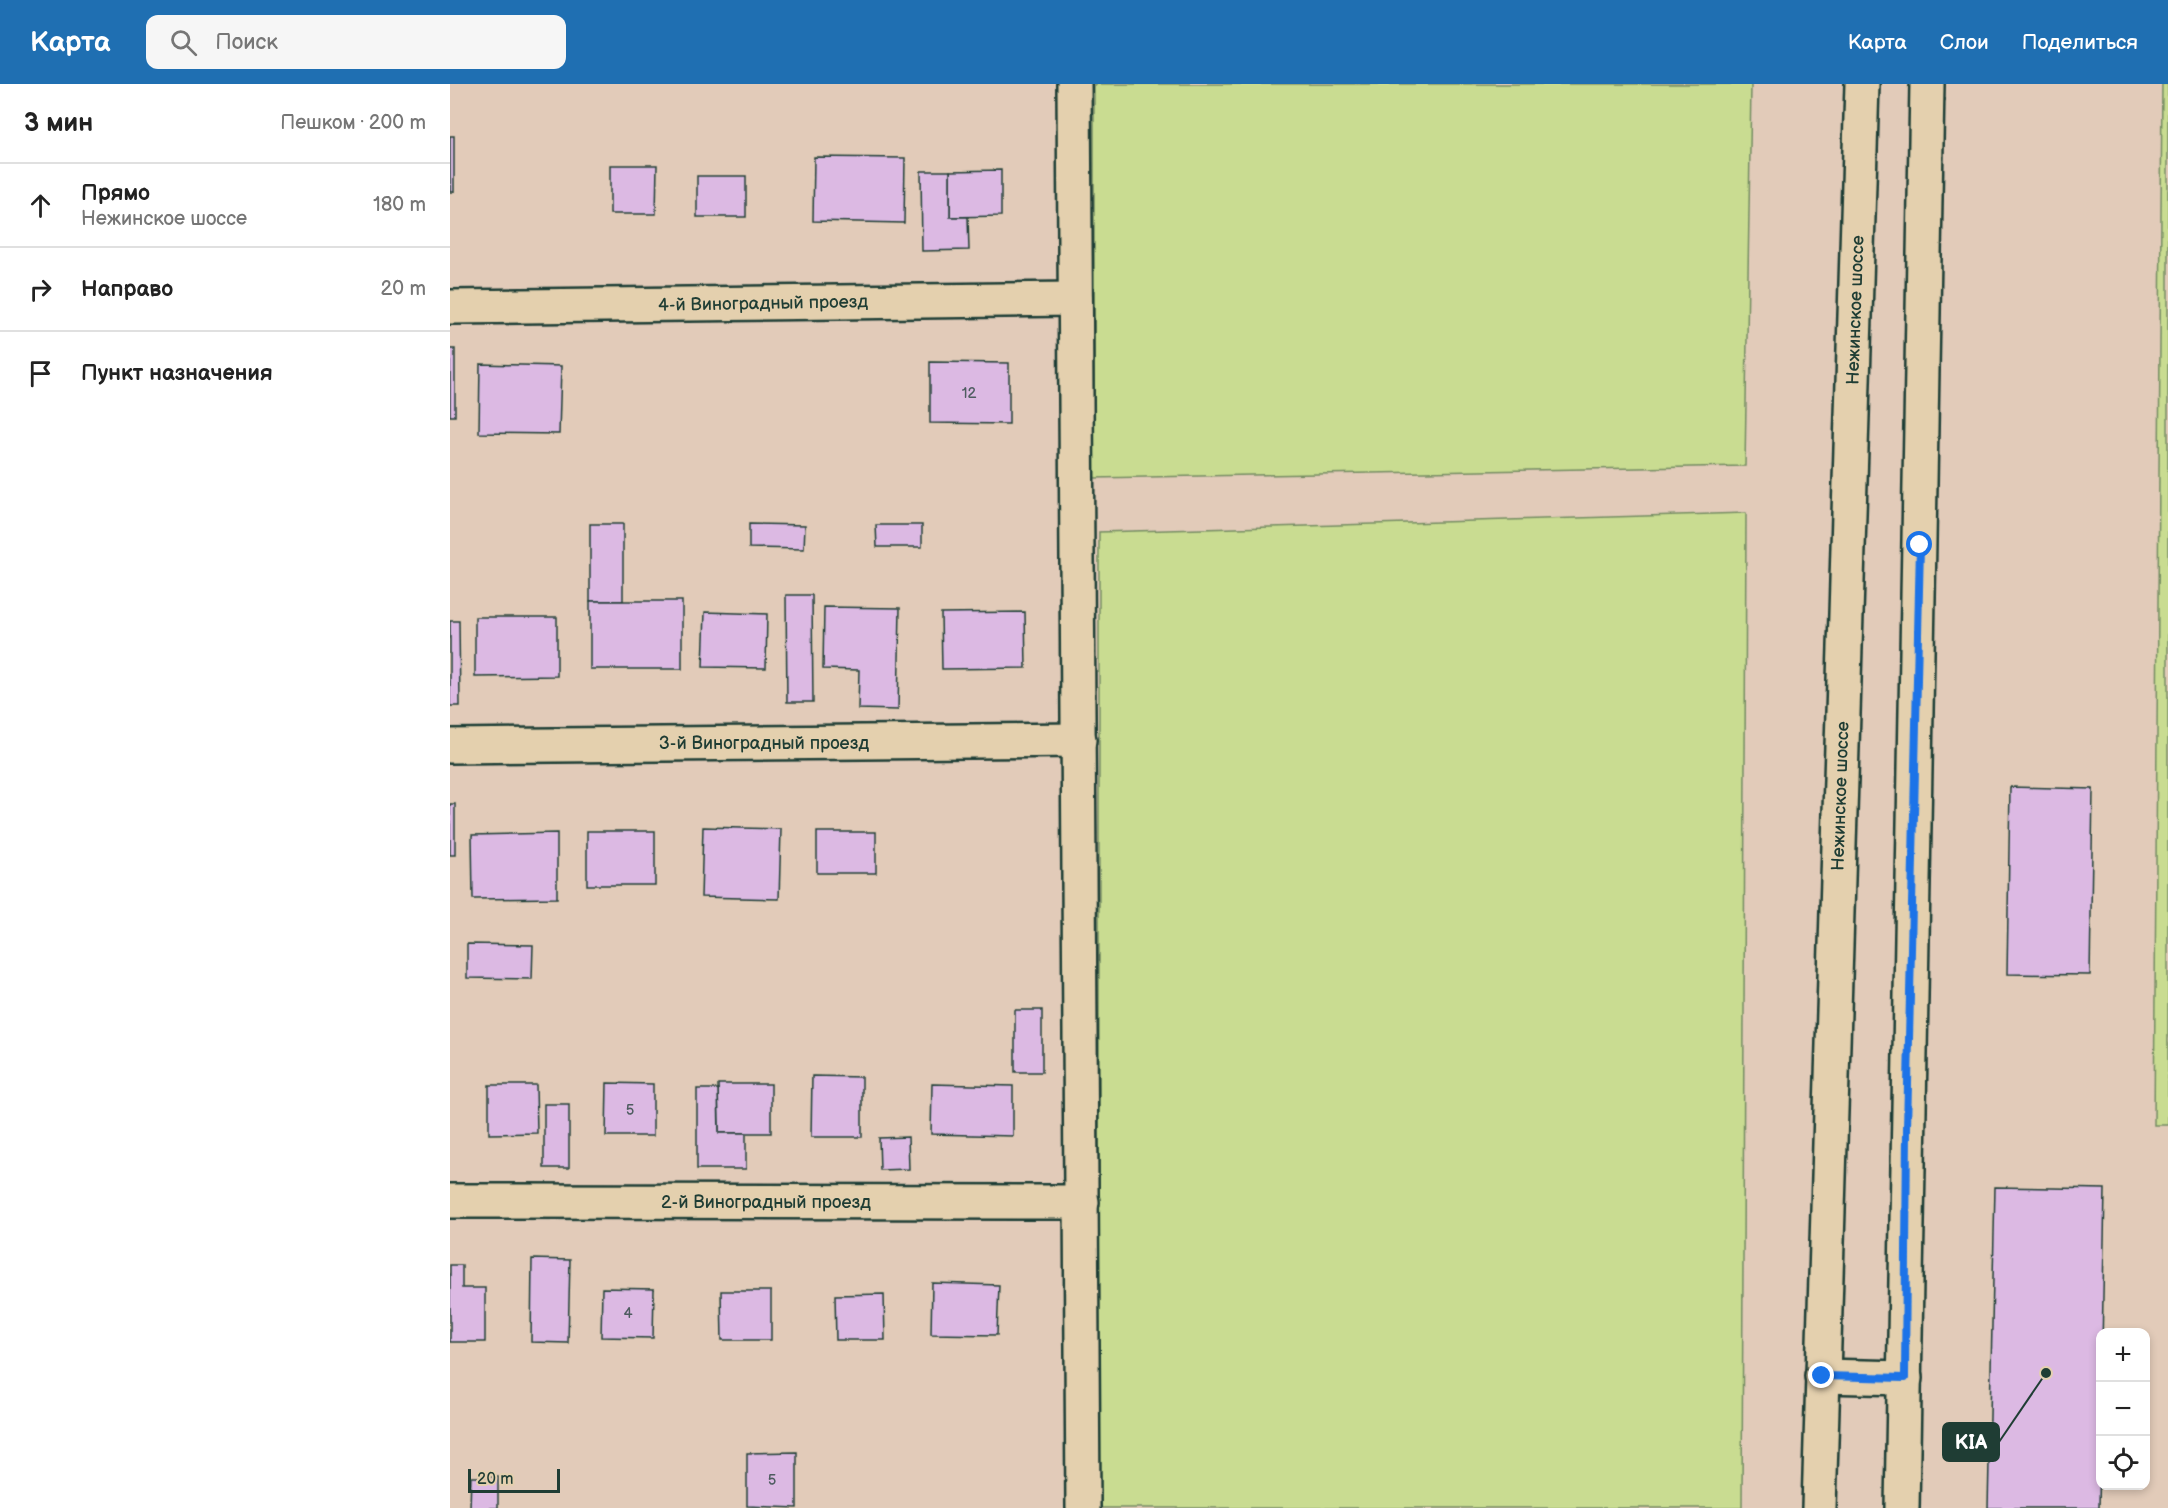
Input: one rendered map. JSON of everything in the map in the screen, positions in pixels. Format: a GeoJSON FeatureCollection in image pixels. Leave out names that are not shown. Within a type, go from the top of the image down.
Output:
{"type":"FeatureCollection","features":[{"type":"Feature","properties":{"kind":"street"},"geometry":{"type":"LineString","coordinates":[[1074,84],[1083,1508]]}},
{"type":"Feature","properties":{"kind":"street","name":"Нежинское шоссе"},"geometry":{"type":"LineString","coordinates":[[1819,1508],[1862,84]]}},
{"type":"Feature","properties":{"kind":"street"},"geometry":{"type":"LineString","coordinates":[[1902,1508],[1928,84]]}},
{"type":"Feature","properties":{"kind":"street","name":"4-й Виноградный проезд"},"geometry":{"type":"LineString","coordinates":[[450,308],[1075,299]]}},
{"type":"Feature","properties":{"kind":"street","name":"3-й Виноградный проезд"},"geometry":{"type":"LineString","coordinates":[[450,746],[1079,740]]}},
{"type":"Feature","properties":{"kind":"street","name":"2-й Виноградный проезд"},"geometry":{"type":"LineString","coordinates":[[450,1201],[1082,1202]]}},
{"type":"Feature","properties":{"kind":"street"},"geometry":{"type":"LineString","coordinates":[[1822,1376],[1905,1378]]}},
{"type":"Feature","properties":{"kind":"green space"},"geometry":{"type":"Polygon","coordinates":[[[1094,84],[1751,84],[1745,466],[1094,478],[1094,84]]]}},
{"type":"Feature","properties":{"kind":"green space"},"geometry":{"type":"Polygon","coordinates":[[[2162,84],[2168,84],[2168,1125],[2154,1125],[2162,84]]]}},
{"type":"Feature","properties":{"kind":"green space"},"geometry":{"type":"Polygon","coordinates":[[[1746,513],[1742,1508],[1099,1508],[1099,532],[1746,513]]]}},
{"type":"Feature","properties":{"kind":"building"},"geometry":{"type":"Polygon","coordinates":[[[450,136],[454,136],[454,192],[450,192],[450,136]]]}},
{"type":"Feature","properties":{"kind":"building"},"geometry":{"type":"Polygon","coordinates":[[[814,157],[905,158],[904,223],[813,221],[814,157]]]}},
{"type":"Feature","properties":{"kind":"building"},"geometry":{"type":"Polygon","coordinates":[[[610,165],[657,165],[656,214],[610,214],[610,165]]]}},
{"type":"Feature","properties":{"kind":"building"},"geometry":{"type":"Polygon","coordinates":[[[1001,170],[1001,216],[950,217],[950,171],[1001,170]]]}},
{"type":"Feature","properties":{"kind":"building"},"geometry":{"type":"Polygon","coordinates":[[[921,171],[950,171],[950,217],[968,217],[969,250],[922,251],[921,171]]]}},
{"type":"Feature","properties":{"kind":"building"},"geometry":{"type":"Polygon","coordinates":[[[697,176],[746,176],[746,217],[697,217],[697,176]]]}},
{"type":"Feature","properties":{"kind":"building"},"geometry":{"type":"Polygon","coordinates":[[[450,349],[455,349],[455,416],[450,416],[450,349]]]}},
{"type":"Feature","properties":{"kind":"building"},"geometry":{"type":"Polygon","coordinates":[[[930,362],[1009,363],[1009,424],[930,423],[930,362]]]}},
{"type":"Feature","properties":{"kind":"building"},"geometry":{"type":"Polygon","coordinates":[[[480,364],[561,366],[559,434],[479,433],[480,364]]]}},
{"type":"Feature","properties":{"kind":"building"},"geometry":{"type":"Polygon","coordinates":[[[590,524],[623,524],[623,601],[590,601],[590,524]]]}},
{"type":"Feature","properties":{"kind":"building"},"geometry":{"type":"Polygon","coordinates":[[[749,524],[805,525],[804,549],[749,548],[749,524]]]}},
{"type":"Feature","properties":{"kind":"building"},"geometry":{"type":"Polygon","coordinates":[[[876,525],[922,525],[922,547],[877,547],[876,525]]]}},
{"type":"Feature","properties":{"kind":"building"},"geometry":{"type":"Polygon","coordinates":[[[786,595],[812,595],[813,702],[787,702],[786,595]]]}},
{"type":"Feature","properties":{"kind":"building"},"geometry":{"type":"Polygon","coordinates":[[[590,601],[682,601],[682,669],[590,669],[590,601]]]}},
{"type":"Feature","properties":{"kind":"building"},"geometry":{"type":"Polygon","coordinates":[[[824,607],[900,608],[898,710],[858,709],[859,670],[823,669],[824,607]]]}},
{"type":"Feature","properties":{"kind":"building"},"geometry":{"type":"Polygon","coordinates":[[[705,612],[767,614],[766,668],[703,667],[705,612]]]}},
{"type":"Feature","properties":{"kind":"building"},"geometry":{"type":"Polygon","coordinates":[[[1025,612],[1026,668],[942,669],[941,613],[1025,612]]]}},
{"type":"Feature","properties":{"kind":"building"},"geometry":{"type":"Polygon","coordinates":[[[475,617],[557,617],[557,676],[475,677],[475,617]]]}},
{"type":"Feature","properties":{"kind":"building"},"geometry":{"type":"Polygon","coordinates":[[[450,621],[459,621],[460,706],[450,706],[450,621]]]}},
{"type":"Feature","properties":{"kind":"building"},"geometry":{"type":"Polygon","coordinates":[[[2010,787],[2093,789],[2090,975],[2007,974],[2010,787]]]}},
{"type":"Feature","properties":{"kind":"building"},"geometry":{"type":"Polygon","coordinates":[[[450,804],[455,804],[455,855],[450,855],[450,804]]]}},
{"type":"Feature","properties":{"kind":"building"},"geometry":{"type":"Polygon","coordinates":[[[703,827],[781,829],[779,899],[701,897],[703,827]]]}},
{"type":"Feature","properties":{"kind":"building"},"geometry":{"type":"Polygon","coordinates":[[[587,831],[655,831],[655,885],[587,885],[587,831]]]}},
{"type":"Feature","properties":{"kind":"building"},"geometry":{"type":"Polygon","coordinates":[[[817,832],[876,832],[876,873],[817,873],[817,832]]]}},
{"type":"Feature","properties":{"kind":"building"},"geometry":{"type":"Polygon","coordinates":[[[557,833],[557,898],[473,899],[472,835],[557,833]]]}},
{"type":"Feature","properties":{"kind":"building"},"geometry":{"type":"Polygon","coordinates":[[[467,944],[533,945],[532,979],[467,978],[467,944]]]}},
{"type":"Feature","properties":{"kind":"building"},"geometry":{"type":"Polygon","coordinates":[[[1015,1010],[1042,1010],[1042,1072],[1015,1072],[1015,1010]]]}},
{"type":"Feature","properties":{"kind":"building"},"geometry":{"type":"Polygon","coordinates":[[[812,1076],[862,1077],[862,1137],[811,1137],[812,1076]]]}},
{"type":"Feature","properties":{"kind":"building"},"geometry":{"type":"Polygon","coordinates":[[[607,1083],[653,1084],[653,1136],[606,1136],[607,1083]]]}},
{"type":"Feature","properties":{"kind":"building"},"geometry":{"type":"Polygon","coordinates":[[[718,1084],[771,1084],[771,1133],[719,1133],[718,1084]]]}},
{"type":"Feature","properties":{"kind":"building"},"geometry":{"type":"Polygon","coordinates":[[[932,1084],[1013,1086],[1013,1136],[931,1134],[932,1084]]]}},
{"type":"Feature","properties":{"kind":"building"},"geometry":{"type":"Polygon","coordinates":[[[489,1085],[536,1085],[537,1133],[489,1134],[489,1085]]]}},
{"type":"Feature","properties":{"kind":"building"},"geometry":{"type":"Polygon","coordinates":[[[697,1089],[718,1089],[719,1133],[746,1133],[746,1169],[697,1169],[697,1089]]]}},
{"type":"Feature","properties":{"kind":"building"},"geometry":{"type":"Polygon","coordinates":[[[544,1104],[569,1104],[569,1168],[544,1168],[544,1104]]]}},
{"type":"Feature","properties":{"kind":"building"},"geometry":{"type":"Polygon","coordinates":[[[908,1137],[909,1169],[880,1170],[879,1138],[908,1137]]]}},
{"type":"Feature","properties":{"kind":"building"},"geometry":{"type":"Polygon","coordinates":[[[1995,1187],[2105,1189],[2102,1328],[2096,1328],[2096,1490],[2099,1490],[2099,1508],[1988,1508],[1995,1187]]]}},
{"type":"Feature","properties":{"kind":"building"},"geometry":{"type":"Polygon","coordinates":[[[532,1259],[570,1260],[568,1343],[531,1342],[532,1259]]]}},
{"type":"Feature","properties":{"kind":"building"},"geometry":{"type":"Polygon","coordinates":[[[450,1265],[462,1265],[462,1288],[485,1288],[485,1342],[450,1342],[450,1265]]]}},
{"type":"Feature","properties":{"kind":"building"},"geometry":{"type":"Polygon","coordinates":[[[932,1283],[999,1285],[997,1335],[931,1334],[932,1283]]]}},
{"type":"Feature","properties":{"kind":"building"},"geometry":{"type":"Polygon","coordinates":[[[602,1288],[654,1289],[653,1338],[601,1337],[602,1288]]]}},
{"type":"Feature","properties":{"kind":"building"},"geometry":{"type":"Polygon","coordinates":[[[721,1291],[771,1291],[771,1340],[722,1340],[721,1291]]]}},
{"type":"Feature","properties":{"kind":"building"},"geometry":{"type":"Polygon","coordinates":[[[884,1294],[885,1340],[836,1340],[835,1295],[884,1294]]]}},
{"type":"Feature","properties":{"kind":"building"},"geometry":{"type":"Polygon","coordinates":[[[797,1452],[797,1508],[747,1506],[747,1453],[797,1452]]]}},
{"type":"Feature","properties":{"kind":"building"},"geometry":{"type":"Polygon","coordinates":[[[471,1477],[498,1477],[498,1508],[470,1508],[471,1477]]]}},
{"type":"Feature","properties":{"kind":"place","name":"KIA"},"geometry":{"type":"Point","coordinates":[2046,1373]}},
{"type":"Feature","properties":{"kind":"route"},"geometry":{"type":"LineString","coordinates":[[1822,1376],[1905,1378],[1907,1129],[1920,545]]}}]}
